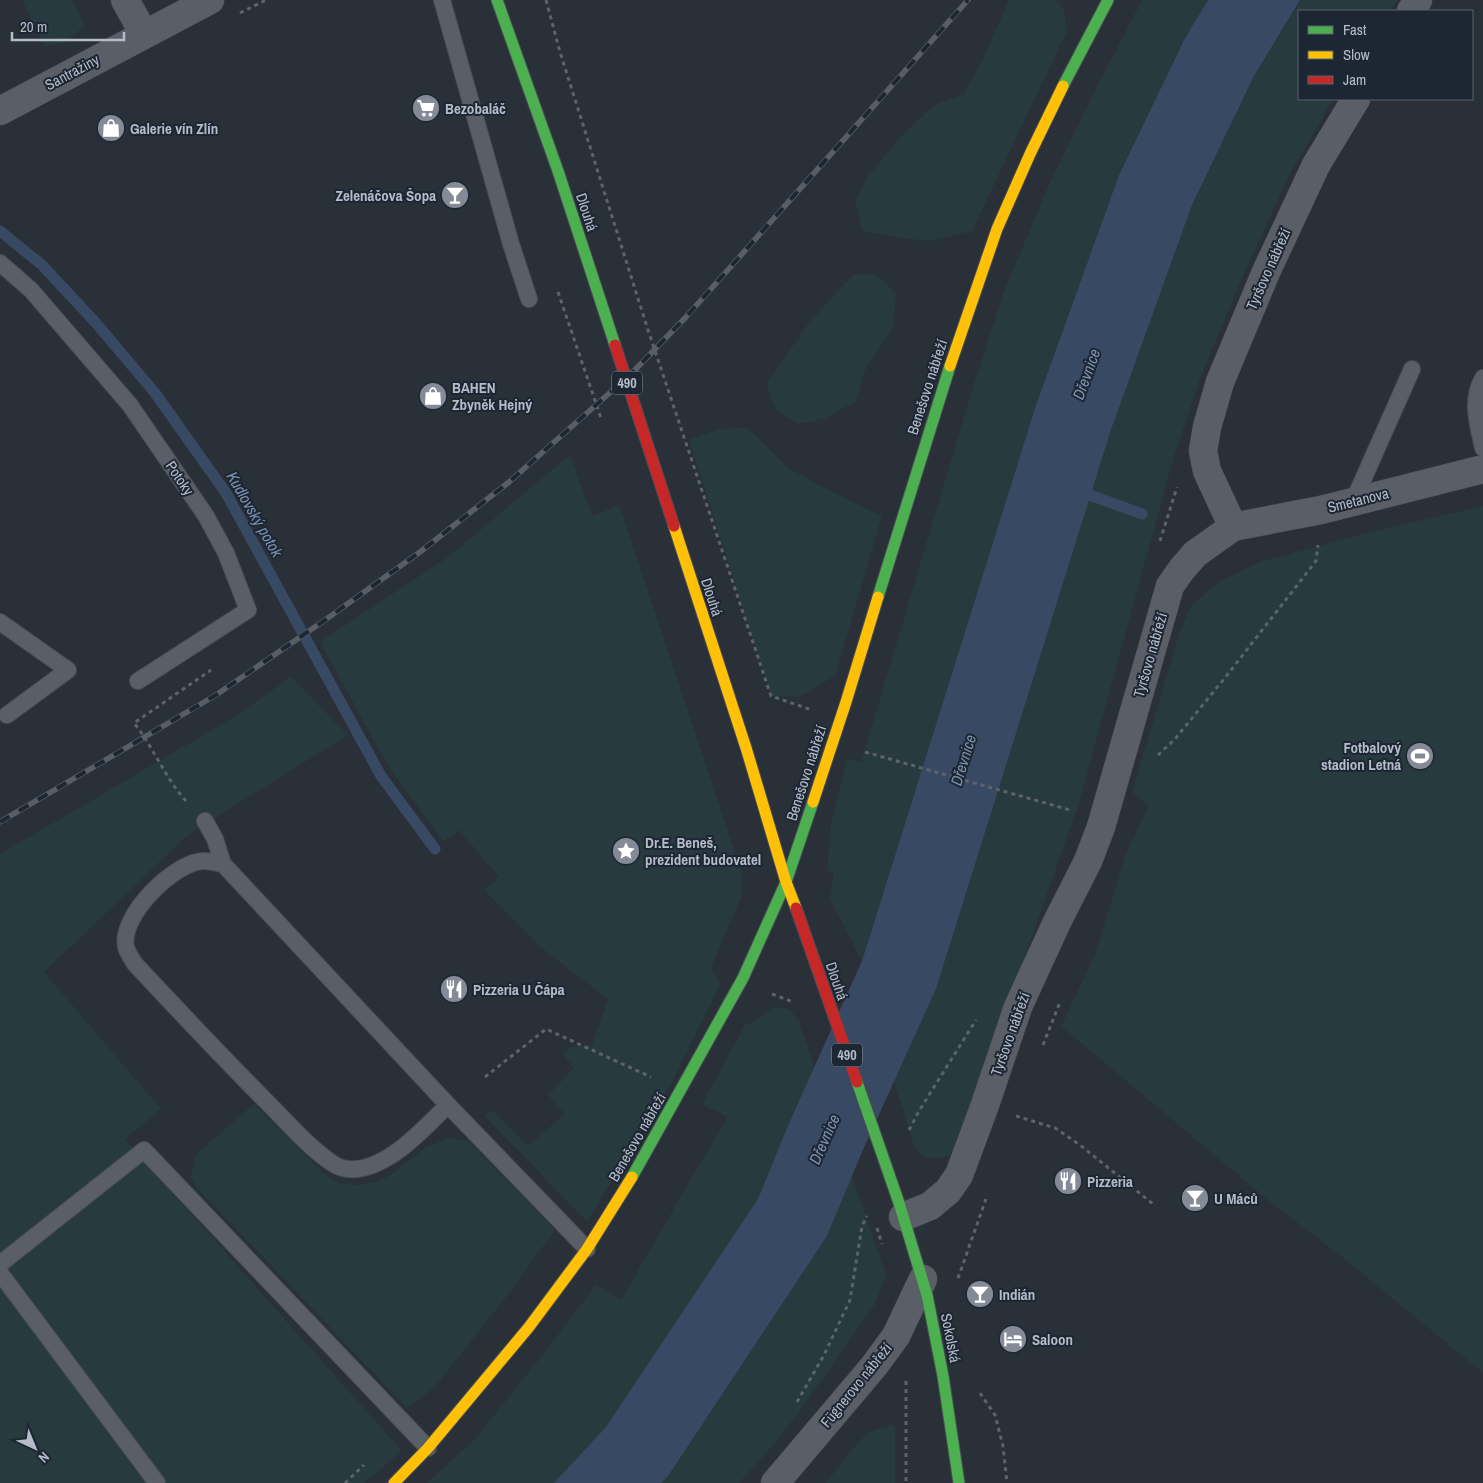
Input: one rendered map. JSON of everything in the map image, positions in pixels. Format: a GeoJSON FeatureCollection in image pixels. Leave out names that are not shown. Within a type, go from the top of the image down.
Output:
{"type":"FeatureCollection","features":[{"type":"Feature","properties":{"kind":"street"},"geometry":{"type":"LineString","coordinates":[[126,0],[144,34]]}},
{"type":"Feature","properties":{"kind":"street","name":"Santražiny"},"geometry":{"type":"LineString","coordinates":[[0,111],[210,0]]}},
{"type":"Feature","properties":{"kind":"street","name":"Dlouhá"},"geometry":{"type":"LineString","coordinates":[[497,0],[558,171],[747,750],[786,882],[901,1210]]}},
{"type":"Feature","properties":{"kind":"street","name":"Benešovo nábřeží"},"geometry":{"type":"LineString","coordinates":[[394,1483],[428,1448],[530,1327],[587,1249],[634,1174],[743,978],[786,882],[840,719],[941,391],[997,229],[1046,120],[1108,0]]}},
{"type":"Feature","properties":{"kind":"street","name":"Tyršovo nábřeží"},"geometry":{"type":"LineString","coordinates":[[901,1210],[930,1206],[948,1191],[959,1175],[985,1106],[1018,1007],[1056,922],[1088,861],[1101,827],[1170,586],[1195,554],[1233,527],[1207,471],[1203,451],[1207,427],[1220,382],[1266,272],[1316,165],[1355,100]]}},
{"type":"Feature","properties":{"kind":"street","name":"Smetanova"},"geometry":{"type":"LineString","coordinates":[[1233,527],[1321,510],[1483,469]]}},
{"type":"Feature","properties":{"kind":"street","name":"Sokolská"},"geometry":{"type":"LineString","coordinates":[[901,1210],[923,1279],[943,1376],[959,1483]]}},
{"type":"Feature","properties":{"kind":"street","name":"Fügnerovo nábřeží"},"geometry":{"type":"LineString","coordinates":[[776,1483],[874,1366],[896,1336],[923,1279]]}},
{"type":"Feature","properties":{"kind":"lane"},"geometry":{"type":"LineString","coordinates":[[442,0],[510,244],[529,298]]}},
{"type":"Feature","properties":{"kind":"lane","name":"Potoky"},"geometry":{"type":"LineString","coordinates":[[0,263],[31,290],[130,405],[206,516],[226,553],[248,610],[138,681]]}},
{"type":"Feature","properties":{"kind":"lane"},"geometry":{"type":"LineString","coordinates":[[1353,502],[1412,369]]}},
{"type":"Feature","properties":{"kind":"lane"},"geometry":{"type":"LineString","coordinates":[[1483,378],[1479,385],[1475,413],[1483,448]]}},
{"type":"Feature","properties":{"kind":"lane"},"geometry":{"type":"LineString","coordinates":[[0,622],[68,670],[7,715]]}},
{"type":"Feature","properties":{"kind":"lane"},"geometry":{"type":"LineString","coordinates":[[204,821],[215,839],[223,864],[448,1105],[587,1249]]}},
{"type":"Feature","properties":{"kind":"lane"},"geometry":{"type":"LineString","coordinates":[[223,864],[203,861],[173,873],[138,907],[126,929],[126,947],[135,964],[210,1045],[311,1147],[333,1164],[343,1169],[370,1166],[396,1151],[417,1135],[448,1105]]}},
{"type":"Feature","properties":{"kind":"lane"},"geometry":{"type":"LineString","coordinates":[[0,1264],[144,1150],[428,1448]]}},
{"type":"Feature","properties":{"kind":"lane"},"geometry":{"type":"LineString","coordinates":[[0,1273],[157,1483]]}},
{"type":"Feature","properties":{"kind":"path"},"geometry":{"type":"LineString","coordinates":[[546,0],[560,52],[647,327],[771,696],[840,719]]}},
{"type":"Feature","properties":{"kind":"path"},"geometry":{"type":"LineString","coordinates":[[556,287],[602,421]]}},
{"type":"Feature","properties":{"kind":"path"},"geometry":{"type":"LineString","coordinates":[[1151,761],[1175,739],[1316,561],[1321,510]]}},
{"type":"Feature","properties":{"kind":"path"},"geometry":{"type":"LineString","coordinates":[[178,791],[134,723],[212,669]]}},
{"type":"Feature","properties":{"kind":"path"},"geometry":{"type":"LineString","coordinates":[[864,751],[1065,809]]}},
{"type":"Feature","properties":{"kind":"path"},"geometry":{"type":"LineString","coordinates":[[743,978],[778,997]]}},
{"type":"Feature","properties":{"kind":"path"},"geometry":{"type":"LineString","coordinates":[[1043,1046],[1063,994]]}},
{"type":"Feature","properties":{"kind":"path"},"geometry":{"type":"LineString","coordinates":[[484,1077],[546,1029],[681,1092]]}},
{"type":"Feature","properties":{"kind":"path"},"geometry":{"type":"LineString","coordinates":[[1018,1107],[1015,1116],[1055,1128],[1080,1145],[1153,1204]]}},
{"type":"Feature","properties":{"kind":"path"},"geometry":{"type":"LineString","coordinates":[[957,1282],[989,1190]]}},
{"type":"Feature","properties":{"kind":"path"},"geometry":{"type":"LineString","coordinates":[[905,1378],[907,1385],[906,1483]]}},
{"type":"Feature","properties":{"kind":"path"},"geometry":{"type":"LineString","coordinates":[[976,1388],[996,1415],[1003,1446],[1007,1483]]}},
{"type":"Feature","properties":{"kind":"green space"},"geometry":{"type":"Polygon","coordinates":[[[22,0],[72,0],[85,26],[62,44],[45,46],[22,0]]]}},
{"type":"Feature","properties":{"kind":"green space"},"geometry":{"type":"Polygon","coordinates":[[[1009,0],[1056,0],[1064,10],[1067,31],[972,231],[932,241],[900,238],[863,231],[855,202],[868,176],[898,140],[934,105],[964,94],[981,63],[1009,0]]]}},
{"type":"Feature","properties":{"kind":"green space"},"geometry":{"type":"Polygon","coordinates":[[[1142,0],[1208,0],[1185,38],[1119,175],[1036,405],[862,961],[830,899],[834,871],[827,871],[831,822],[847,759],[861,762],[973,387],[1005,289],[1050,182],[1142,0]]]}},
{"type":"Feature","properties":{"kind":"green space"},"geometry":{"type":"Polygon","coordinates":[[[1300,0],[1398,0],[1391,10],[1298,10],[1298,100],[1332,100],[1290,174],[1245,271],[1201,376],[1173,460],[1079,803],[958,1147],[948,1156],[928,1158],[915,1149],[894,1081],[936,989],[1111,430],[1192,205],[1254,76],[1300,0]]]}},
{"type":"Feature","properties":{"kind":"green space"},"geometry":{"type":"Polygon","coordinates":[[[855,274],[877,275],[896,294],[893,328],[865,370],[856,401],[826,418],[799,424],[776,409],[767,383],[808,324],[855,274]]]}},
{"type":"Feature","properties":{"kind":"green space"},"geometry":{"type":"Polygon","coordinates":[[[748,428],[789,469],[882,516],[835,676],[799,697],[771,696],[689,440],[720,429],[748,428]]]}},
{"type":"Feature","properties":{"kind":"green space"},"geometry":{"type":"Polygon","coordinates":[[[570,455],[592,516],[619,505],[742,874],[742,895],[711,968],[720,985],[672,1082],[587,1222],[485,1116],[493,1110],[528,1146],[565,1114],[548,1095],[574,1068],[563,1054],[569,1047],[592,1045],[608,999],[539,946],[484,890],[499,877],[459,830],[444,842],[390,769],[320,642],[448,557],[570,455]]]}},
{"type":"Feature","properties":{"kind":"green space"},"geometry":{"type":"Polygon","coordinates":[[[1483,506],[1483,1373],[1346,1260],[1273,1204],[1061,1026],[1094,957],[1126,854],[1149,805],[1132,792],[1180,631],[1191,606],[1220,581],[1262,561],[1375,531],[1483,506]]]}},
{"type":"Feature","properties":{"kind":"green space"},"geometry":{"type":"Polygon","coordinates":[[[291,677],[348,735],[189,834],[44,972],[161,1109],[125,1139],[402,1451],[364,1483],[0,1483],[0,854],[231,719],[291,677]]]}},
{"type":"Feature","properties":{"kind":"green space"},"geometry":{"type":"Polygon","coordinates":[[[775,1007],[790,1009],[799,1022],[886,1275],[875,1304],[811,1395],[781,1436],[739,1483],[427,1483],[476,1438],[596,1285],[621,1300],[727,1117],[702,1104],[746,1023],[750,1024],[775,1007]]]}},
{"type":"Feature","properties":{"kind":"green space"},"geometry":{"type":"Polygon","coordinates":[[[254,1104],[322,1172],[338,1183],[357,1185],[379,1181],[393,1173],[425,1148],[448,1138],[468,1141],[555,1230],[506,1297],[434,1388],[407,1408],[196,1187],[191,1177],[195,1155],[254,1104]]]}},
{"type":"Feature","properties":{"kind":"green space"},"geometry":{"type":"Polygon","coordinates":[[[895,1425],[895,1483],[826,1483],[864,1437],[875,1430],[895,1425]]]}},
{"type":"Feature","properties":{"kind":"water","name":"Dřevnice"},"geometry":{"type":"Polygon","coordinates":[[[1208,0],[1300,0],[1254,76],[1192,205],[1111,430],[936,989],[862,1152],[827,1236],[668,1476],[661,1483],[554,1483],[606,1427],[758,1199],[790,1121],[862,961],[1036,405],[1119,175],[1185,38],[1208,0]]]}},
{"type":"Feature","properties":{"kind":"waterway","name":"Kudlovský potok"},"geometry":{"type":"LineString","coordinates":[[0,231],[42,265],[96,323],[155,393],[226,493],[381,776],[435,849]]}},
{"type":"Feature","properties":{"kind":"waterway"},"geometry":{"type":"LineString","coordinates":[[1076,490],[1142,514]]}},
{"type":"Feature","properties":{"kind":"railway"},"geometry":{"type":"LineString","coordinates":[[0,822],[216,695],[420,552],[509,482],[631,374],[686,317],[968,0]]}},
{"type":"Feature","properties":{"kind":"traffic: fast"},"geometry":{"type":"LineString","coordinates":[[497,0],[558,171],[615,345]]}},
{"type":"Feature","properties":{"kind":"traffic: fast"},"geometry":{"type":"LineString","coordinates":[[1063,86],[1108,0]]}},
{"type":"Feature","properties":{"kind":"traffic: fast"},"geometry":{"type":"LineString","coordinates":[[878,597],[950,366]]}},
{"type":"Feature","properties":{"kind":"traffic: fast"},"geometry":{"type":"LineString","coordinates":[[632,1177],[743,978],[786,882],[813,802]]}},
{"type":"Feature","properties":{"kind":"traffic: fast"},"geometry":{"type":"LineString","coordinates":[[857,1082],[899,1203]]}},
{"type":"Feature","properties":{"kind":"traffic: fast"},"geometry":{"type":"LineString","coordinates":[[899,1203],[927,1295],[943,1376],[959,1483]]}},
{"type":"Feature","properties":{"kind":"traffic: slow"},"geometry":{"type":"LineString","coordinates":[[950,366],[997,229],[1063,86]]}},
{"type":"Feature","properties":{"kind":"traffic: slow"},"geometry":{"type":"LineString","coordinates":[[674,526],[747,751],[786,882],[796,908]]}},
{"type":"Feature","properties":{"kind":"traffic: slow"},"geometry":{"type":"LineString","coordinates":[[813,802],[878,597]]}},
{"type":"Feature","properties":{"kind":"traffic: slow"},"geometry":{"type":"LineString","coordinates":[[394,1483],[428,1448],[529,1327],[587,1249],[632,1177]]}},
{"type":"Feature","properties":{"kind":"traffic: jam"},"geometry":{"type":"LineString","coordinates":[[615,345],[674,526]]}},
{"type":"Feature","properties":{"kind":"traffic: jam"},"geometry":{"type":"LineString","coordinates":[[796,908],[857,1082]]}},
{"type":"Feature","properties":{"kind":"place","name":"Bezobaláč"},"geometry":{"type":"Point","coordinates":[426,108]}},
{"type":"Feature","properties":{"kind":"place","name":"Galerie vín Zlín"},"geometry":{"type":"Point","coordinates":[111,128]}},
{"type":"Feature","properties":{"kind":"place","name":"Zelenáčova Šopa"},"geometry":{"type":"Point","coordinates":[455,195]}},
{"type":"Feature","properties":{"kind":"place","name":"BAHEN Zbyněk Hejný"},"geometry":{"type":"Point","coordinates":[433,396]}},
{"type":"Feature","properties":{"kind":"place","name":"Fotbalový stadion Letná"},"geometry":{"type":"Point","coordinates":[1420,756]}},
{"type":"Feature","properties":{"kind":"place","name":"Dr.E. Beneš, prezident budovatel"},"geometry":{"type":"Point","coordinates":[626,851]}},
{"type":"Feature","properties":{"kind":"place","name":"Pizzeria U Čápa"},"geometry":{"type":"Point","coordinates":[454,989]}},
{"type":"Feature","properties":{"kind":"place","name":"Pizzeria"},"geometry":{"type":"Point","coordinates":[1068,1181]}},
{"type":"Feature","properties":{"kind":"place","name":"U Máců"},"geometry":{"type":"Point","coordinates":[1195,1198]}},
{"type":"Feature","properties":{"kind":"place","name":"Indián"},"geometry":{"type":"Point","coordinates":[980,1294]}},
{"type":"Feature","properties":{"kind":"place","name":"Saloon"},"geometry":{"type":"Point","coordinates":[1013,1339]}}]}
